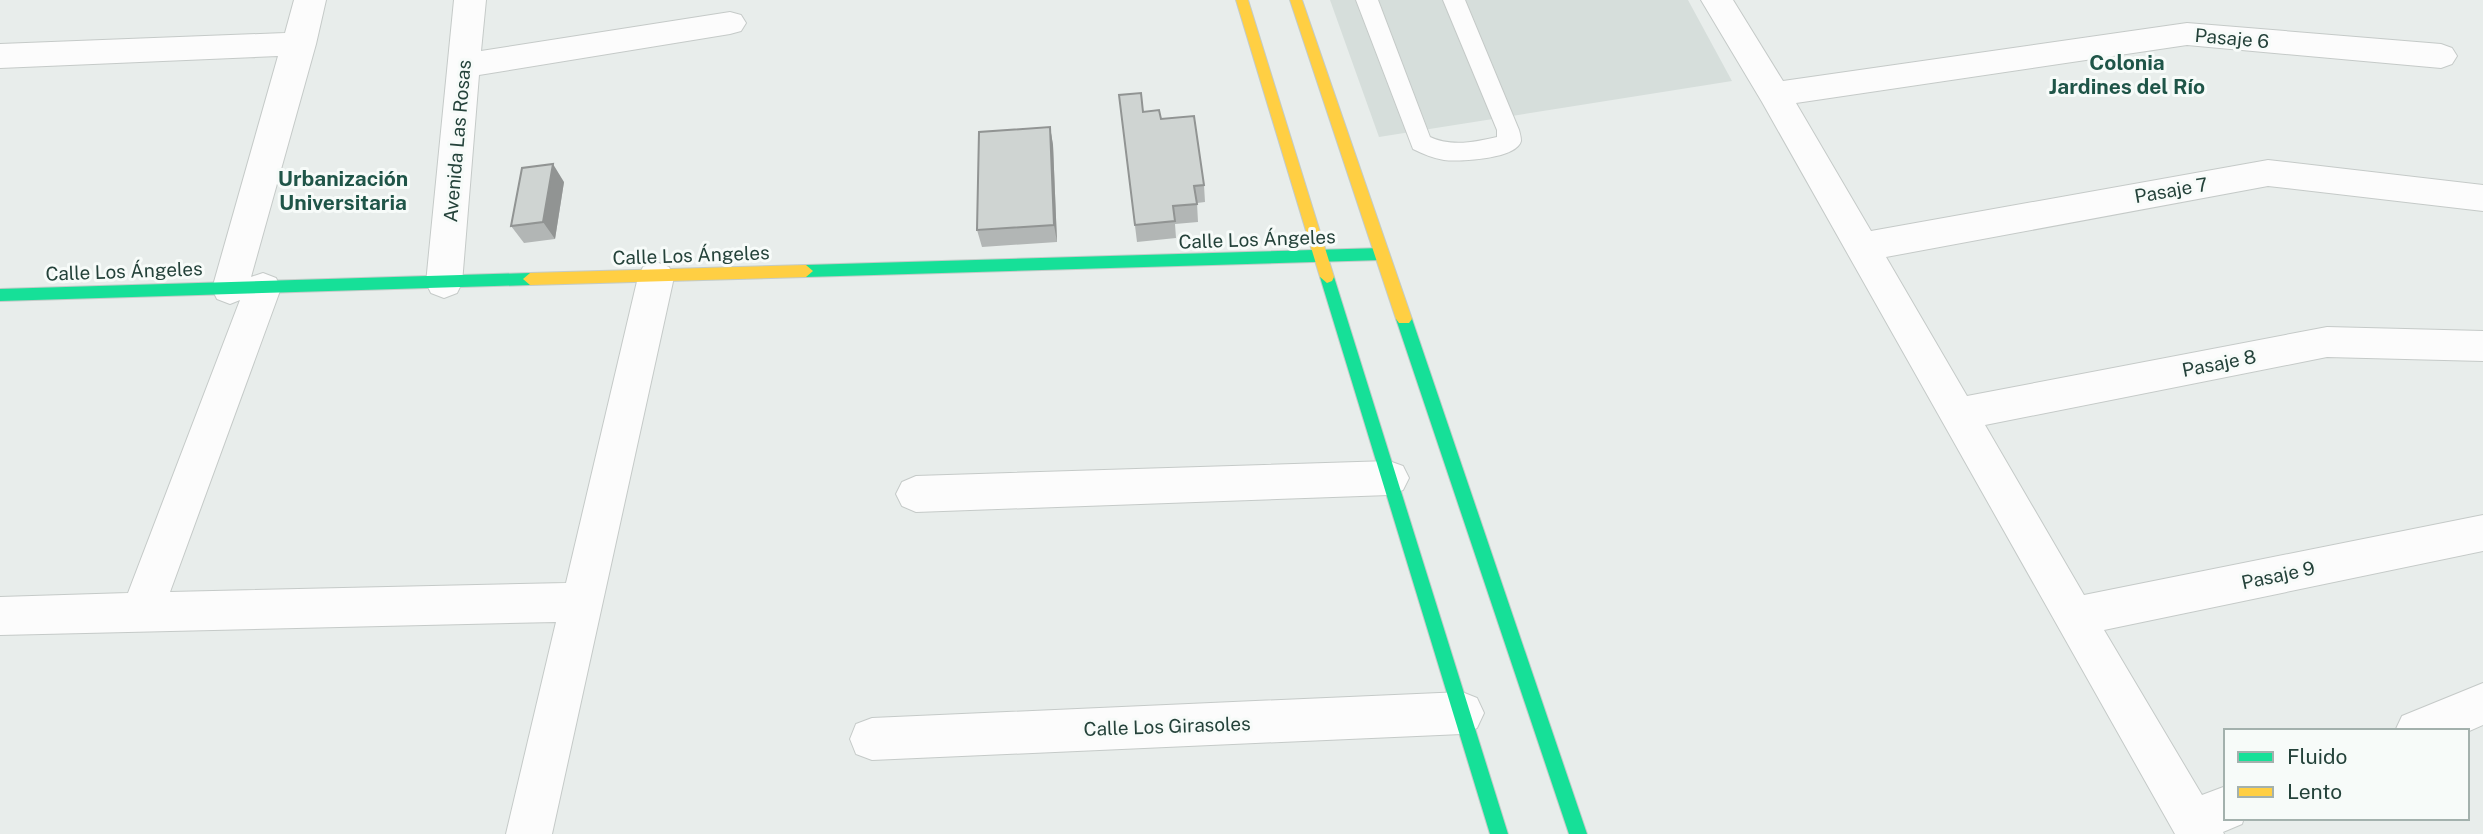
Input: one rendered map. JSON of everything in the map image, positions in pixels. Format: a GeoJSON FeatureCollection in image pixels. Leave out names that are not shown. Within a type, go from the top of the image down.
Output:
{"type":"FeatureCollection","features":[{"type":"Feature","properties":{"kind":"main road"},"geometry":{"type":"LineString","coordinates":[[1241,0],[1499,834]]}},
{"type":"Feature","properties":{"kind":"main road"},"geometry":{"type":"LineString","coordinates":[[1296,0],[1578,834]]}},
{"type":"Feature","properties":{"kind":"main road","name":"Calle Los Ángeles"},"geometry":{"type":"LineString","coordinates":[[0,295],[1321,258],[1382,254]]}},
{"type":"Feature","properties":{"kind":"street"},"geometry":{"type":"LineString","coordinates":[[142,612],[247,288],[310,0]]}},
{"type":"Feature","properties":{"kind":"street","name":"Avenida Las Rosas"},"geometry":{"type":"LineString","coordinates":[[444,283],[470,0]]}},
{"type":"Feature","properties":{"kind":"street"},"geometry":{"type":"LineString","coordinates":[[1717,0],[1774,94],[2073,617],[2206,821]]}},
{"type":"Feature","properties":{"kind":"street"},"geometry":{"type":"LineString","coordinates":[[464,66],[730,23]]}},
{"type":"Feature","properties":{"kind":"street","name":"Pasaje 6"},"geometry":{"type":"LineString","coordinates":[[1774,94],[2187,34],[2441,56]]}},
{"type":"Feature","properties":{"kind":"street"},"geometry":{"type":"LineString","coordinates":[[0,56],[300,44]]}},
{"type":"Feature","properties":{"kind":"street","name":"Pasaje 7"},"geometry":{"type":"LineString","coordinates":[[1861,247],[2268,173],[2483,198]]}},
{"type":"Feature","properties":{"kind":"street"},"geometry":{"type":"LineString","coordinates":[[528,834],[656,277]]}},
{"type":"Feature","properties":{"kind":"street","name":"Pasaje 8"},"geometry":{"type":"LineString","coordinates":[[1957,414],[2327,342],[2483,345]]}},
{"type":"Feature","properties":{"kind":"street"},"geometry":{"type":"LineString","coordinates":[[916,494],[1389,478]]}},
{"type":"Feature","properties":{"kind":"street","name":"Pasaje 9"},"geometry":{"type":"LineString","coordinates":[[2073,617],[2483,533]]}},
{"type":"Feature","properties":{"kind":"street"},"geometry":{"type":"LineString","coordinates":[[0,616],[582,602]]}},
{"type":"Feature","properties":{"kind":"street"},"geometry":{"type":"LineString","coordinates":[[2422,729],[2483,704]]}},
{"type":"Feature","properties":{"kind":"street","name":"Calle Los Girasoles"},"geometry":{"type":"LineString","coordinates":[[872,739],[1462,713]]}},
{"type":"Feature","properties":{"kind":"lane"},"geometry":{"type":"LineString","coordinates":[[1367,0],[1420,143],[1448,153],[1502,146],[1508,141],[1508,130],[1454,0]]}},
{"type":"Feature","properties":{"kind":"shaded area"},"geometry":{"type":"Polygon","coordinates":[[[1330,0],[1688,0],[1732,81],[1379,137],[1330,0]]]}},
{"type":"Feature","properties":{"kind":"building"},"geometry":{"type":"Polygon","coordinates":[[[1141,93],[1143,112],[1159,110],[1161,119],[1194,116],[1204,185],[1194,186],[1197,204],[1173,206],[1175,221],[1135,225],[1119,95],[1141,93]]]}},
{"type":"Feature","properties":{"kind":"building"},"geometry":{"type":"Polygon","coordinates":[[[1050,127],[1054,225],[977,230],[979,132],[1050,127]]]}},
{"type":"Feature","properties":{"kind":"building"},"geometry":{"type":"Polygon","coordinates":[[[553,164],[543,222],[511,226],[522,168],[553,164]]]}},
{"type":"Feature","properties":{"kind":"traffic: fast"},"geometry":{"type":"LineString","coordinates":[[806,271],[1382,254]]}},
{"type":"Feature","properties":{"kind":"traffic: fast"},"geometry":{"type":"LineString","coordinates":[[1327,277],[1499,834]]}},
{"type":"Feature","properties":{"kind":"traffic: fast"},"geometry":{"type":"LineString","coordinates":[[0,295],[530,279]]}},
{"type":"Feature","properties":{"kind":"traffic: fast"},"geometry":{"type":"LineString","coordinates":[[1404,319],[1578,834]]}},
{"type":"Feature","properties":{"kind":"traffic: slow"},"geometry":{"type":"LineString","coordinates":[[1242,0],[1327,277]]}},
{"type":"Feature","properties":{"kind":"traffic: slow"},"geometry":{"type":"LineString","coordinates":[[1296,0],[1404,319]]}},
{"type":"Feature","properties":{"kind":"traffic: slow"},"geometry":{"type":"LineString","coordinates":[[530,279],[806,271]]}},
{"type":"Feature","properties":{"kind":"district","name":"Colonia Jardines del Río"},"geometry":{"type":"Point","coordinates":[2127,74]}},
{"type":"Feature","properties":{"kind":"district","name":"Urbanización Universitaria"},"geometry":{"type":"Point","coordinates":[343,190]}}]}
